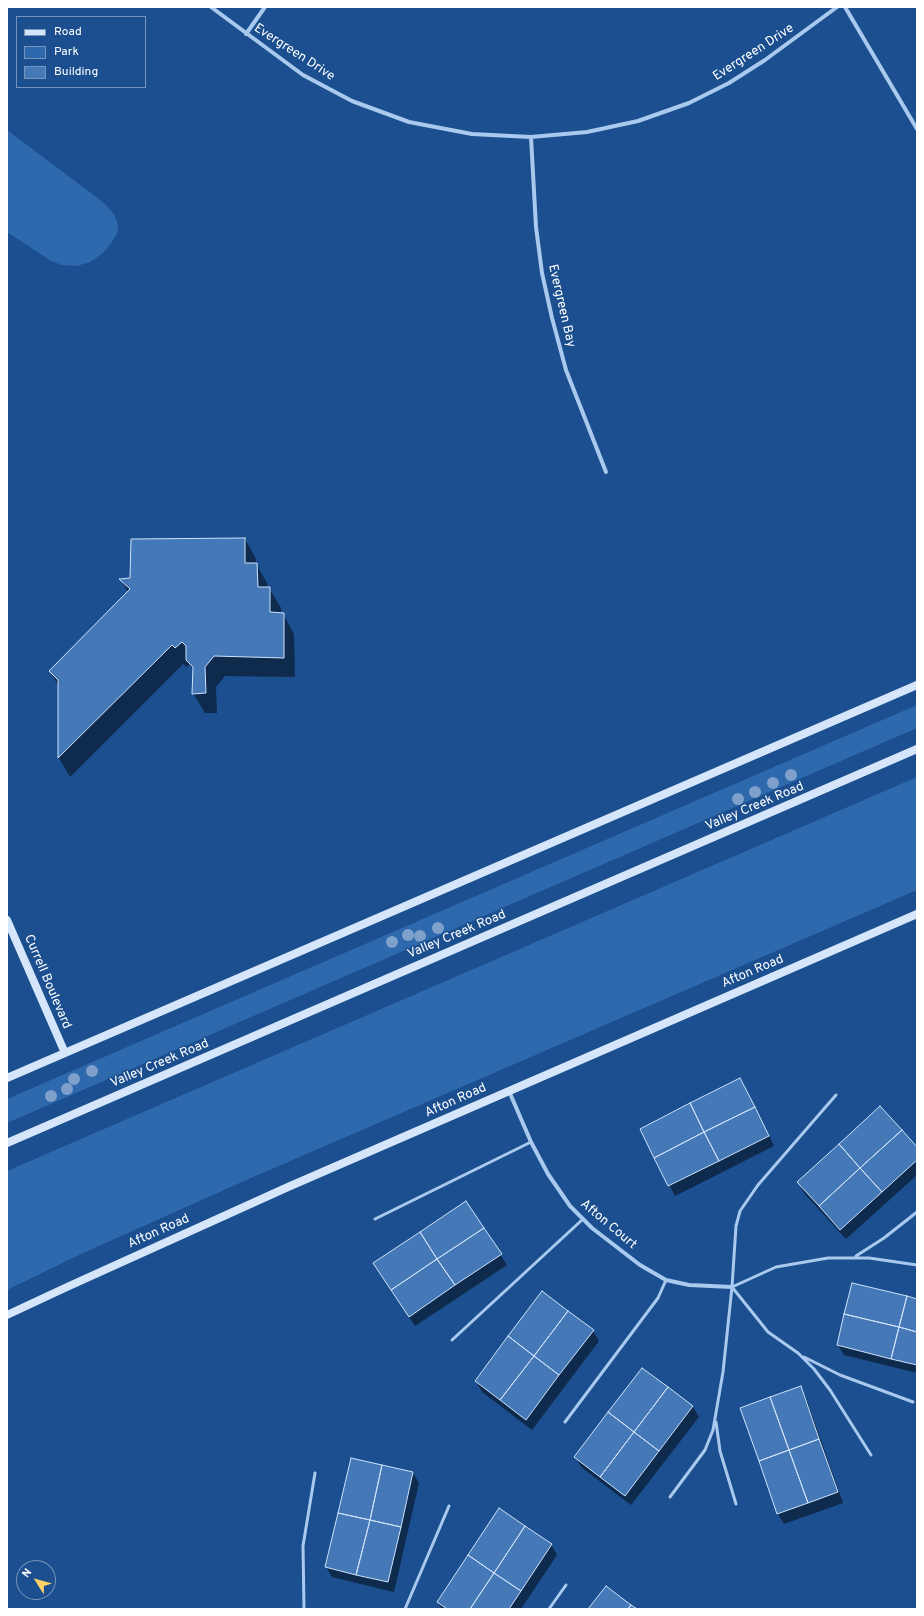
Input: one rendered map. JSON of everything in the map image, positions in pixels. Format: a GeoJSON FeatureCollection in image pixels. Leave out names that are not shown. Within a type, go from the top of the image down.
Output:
{"type":"FeatureCollection","features":[{"type":"Feature","properties":{"kind":"main road"},"geometry":{"type":"LineString","coordinates":[[7,1078],[917,685]]}},
{"type":"Feature","properties":{"kind":"main road","name":"Valley Creek Road"},"geometry":{"type":"LineString","coordinates":[[7,1144],[917,749]]}},
{"type":"Feature","properties":{"kind":"main road","name":"Afton Road"},"geometry":{"type":"LineString","coordinates":[[7,1316],[74,1283],[288,1187],[917,914]]}},
{"type":"Feature","properties":{"kind":"main road","name":"Currell Boulevard"},"geometry":{"type":"LineString","coordinates":[[7,920],[65,1053]]}},
{"type":"Feature","properties":{"kind":"street","name":"Evergreen Drive"},"geometry":{"type":"LineString","coordinates":[[211,7],[304,75],[352,101],[409,122],[472,134],[531,138],[588,132],[638,121],[689,103],[729,83],[765,60],[837,7]]}},
{"type":"Feature","properties":{"kind":"street"},"geometry":{"type":"LineString","coordinates":[[246,34],[265,7]]}},
{"type":"Feature","properties":{"kind":"street"},"geometry":{"type":"LineString","coordinates":[[845,7],[917,129]]}},
{"type":"Feature","properties":{"kind":"street","name":"Evergreen Bay"},"geometry":{"type":"LineString","coordinates":[[531,138],[536,227],[542,273],[552,318],[566,370],[606,472]]}},
{"type":"Feature","properties":{"kind":"street","name":"Afton Court"},"geometry":{"type":"LineString","coordinates":[[509,1091],[531,1142],[554,1184],[570,1206],[583,1219],[640,1265],[666,1280],[689,1285],[732,1287]]}},
{"type":"Feature","properties":{"kind":"lane"},"geometry":{"type":"LineString","coordinates":[[670,1497],[707,1446],[713,1430],[723,1372],[732,1287],[736,1226],[740,1211],[758,1185],[836,1095]]}},
{"type":"Feature","properties":{"kind":"lane"},"geometry":{"type":"LineString","coordinates":[[375,1219],[531,1142]]}},
{"type":"Feature","properties":{"kind":"lane"},"geometry":{"type":"LineString","coordinates":[[854,1257],[867,1250],[917,1212]]}},
{"type":"Feature","properties":{"kind":"lane"},"geometry":{"type":"LineString","coordinates":[[452,1340],[583,1219]]}},
{"type":"Feature","properties":{"kind":"lane"},"geometry":{"type":"LineString","coordinates":[[732,1287],[776,1267],[809,1261],[854,1257],[917,1266]]}},
{"type":"Feature","properties":{"kind":"lane"},"geometry":{"type":"LineString","coordinates":[[565,1422],[658,1298],[666,1280]]}},
{"type":"Feature","properties":{"kind":"lane"},"geometry":{"type":"LineString","coordinates":[[732,1287],[764,1327],[773,1336],[794,1350],[840,1375],[913,1402]]}},
{"type":"Feature","properties":{"kind":"lane"},"geometry":{"type":"LineString","coordinates":[[794,1350],[807,1361],[821,1377],[872,1455]]}},
{"type":"Feature","properties":{"kind":"lane"},"geometry":{"type":"LineString","coordinates":[[715,1415],[717,1440],[736,1504]]}},
{"type":"Feature","properties":{"kind":"lane"},"geometry":{"type":"LineString","coordinates":[[304,1609],[302,1568],[303,1546],[315,1473]]}},
{"type":"Feature","properties":{"kind":"lane"},"geometry":{"type":"LineString","coordinates":[[405,1609],[448,1506]]}},
{"type":"Feature","properties":{"kind":"lane"},"geometry":{"type":"LineString","coordinates":[[549,1609],[566,1585]]}},
{"type":"Feature","properties":{"kind":"green space"},"geometry":{"type":"Polygon","coordinates":[[[7,130],[105,204],[114,214],[117,221],[118,231],[112,242],[102,254],[90,262],[77,266],[62,265],[51,261],[7,232],[7,130]]]}},
{"type":"Feature","properties":{"kind":"green space"},"geometry":{"type":"Polygon","coordinates":[[[917,705],[917,728],[7,1123],[7,1099],[917,705]]]}},
{"type":"Feature","properties":{"kind":"green space"},"geometry":{"type":"Polygon","coordinates":[[[917,777],[917,890],[251,1178],[81,1254],[7,1290],[7,1171],[917,777]]]}},
{"type":"Feature","properties":{"kind":"building"},"geometry":{"type":"Polygon","coordinates":[[[245,538],[245,563],[257,563],[258,587],[270,587],[270,612],[284,613],[284,658],[214,656],[205,667],[206,693],[192,694],[193,667],[186,660],[186,646],[182,642],[175,648],[172,645],[58,758],[58,680],[49,671],[130,589],[119,579],[130,578],[131,539],[245,538]]]}},
{"type":"Feature","properties":{"kind":"building"},"geometry":{"type":"Polygon","coordinates":[[[740,1078],[755,1107],[704,1132],[690,1103],[740,1078]]]}},
{"type":"Feature","properties":{"kind":"building"},"geometry":{"type":"Polygon","coordinates":[[[690,1103],[704,1132],[654,1158],[640,1129],[690,1103]]]}},
{"type":"Feature","properties":{"kind":"building"},"geometry":{"type":"Polygon","coordinates":[[[880,1106],[902,1130],[860,1168],[839,1144],[880,1106]]]}},
{"type":"Feature","properties":{"kind":"building"},"geometry":{"type":"Polygon","coordinates":[[[755,1107],[769,1136],[719,1161],[704,1132],[755,1107]]]}},
{"type":"Feature","properties":{"kind":"building"},"geometry":{"type":"Polygon","coordinates":[[[902,1130],[917,1147],[917,1160],[882,1192],[860,1168],[902,1130]]]}},
{"type":"Feature","properties":{"kind":"building"},"geometry":{"type":"Polygon","coordinates":[[[704,1132],[719,1161],[668,1186],[654,1158],[704,1132]]]}},
{"type":"Feature","properties":{"kind":"building"},"geometry":{"type":"Polygon","coordinates":[[[839,1144],[860,1168],[819,1206],[797,1182],[839,1144]]]}},
{"type":"Feature","properties":{"kind":"building"},"geometry":{"type":"Polygon","coordinates":[[[860,1168],[882,1192],[840,1230],[819,1206],[860,1168]]]}},
{"type":"Feature","properties":{"kind":"building"},"geometry":{"type":"Polygon","coordinates":[[[466,1201],[484,1228],[437,1259],[420,1232],[466,1201]]]}},
{"type":"Feature","properties":{"kind":"building"},"geometry":{"type":"Polygon","coordinates":[[[484,1228],[502,1254],[455,1285],[437,1259],[484,1228]]]}},
{"type":"Feature","properties":{"kind":"building"},"geometry":{"type":"Polygon","coordinates":[[[420,1232],[437,1259],[391,1290],[373,1263],[420,1232]]]}},
{"type":"Feature","properties":{"kind":"building"},"geometry":{"type":"Polygon","coordinates":[[[437,1259],[455,1285],[409,1317],[391,1290],[437,1259]]]}},
{"type":"Feature","properties":{"kind":"building"},"geometry":{"type":"Polygon","coordinates":[[[852,1283],[907,1296],[899,1327],[844,1314],[852,1283]]]}},
{"type":"Feature","properties":{"kind":"building"},"geometry":{"type":"Polygon","coordinates":[[[542,1291],[568,1311],[534,1356],[508,1336],[542,1291]]]}},
{"type":"Feature","properties":{"kind":"building"},"geometry":{"type":"Polygon","coordinates":[[[907,1296],[917,1299],[917,1332],[899,1327],[907,1296]]]}},
{"type":"Feature","properties":{"kind":"building"},"geometry":{"type":"Polygon","coordinates":[[[568,1311],[594,1330],[559,1375],[534,1356],[568,1311]]]}},
{"type":"Feature","properties":{"kind":"building"},"geometry":{"type":"Polygon","coordinates":[[[844,1314],[899,1327],[891,1359],[837,1345],[844,1314]]]}},
{"type":"Feature","properties":{"kind":"building"},"geometry":{"type":"Polygon","coordinates":[[[899,1327],[917,1332],[917,1365],[891,1359],[899,1327]]]}},
{"type":"Feature","properties":{"kind":"building"},"geometry":{"type":"Polygon","coordinates":[[[508,1336],[534,1356],[500,1400],[475,1381],[508,1336]]]}},
{"type":"Feature","properties":{"kind":"building"},"geometry":{"type":"Polygon","coordinates":[[[534,1356],[559,1375],[526,1420],[500,1400],[534,1356]]]}},
{"type":"Feature","properties":{"kind":"building"},"geometry":{"type":"Polygon","coordinates":[[[642,1368],[668,1387],[634,1432],[608,1412],[642,1368]]]}},
{"type":"Feature","properties":{"kind":"building"},"geometry":{"type":"Polygon","coordinates":[[[801,1386],[819,1439],[789,1450],[770,1397],[801,1386]]]}},
{"type":"Feature","properties":{"kind":"building"},"geometry":{"type":"Polygon","coordinates":[[[668,1387],[693,1406],[659,1451],[634,1432],[668,1387]]]}},
{"type":"Feature","properties":{"kind":"building"},"geometry":{"type":"Polygon","coordinates":[[[770,1397],[789,1450],[759,1461],[740,1408],[770,1397]]]}},
{"type":"Feature","properties":{"kind":"building"},"geometry":{"type":"Polygon","coordinates":[[[608,1412],[634,1432],[600,1477],[574,1457],[608,1412]]]}},
{"type":"Feature","properties":{"kind":"building"},"geometry":{"type":"Polygon","coordinates":[[[634,1432],[659,1451],[625,1496],[600,1477],[634,1432]]]}},
{"type":"Feature","properties":{"kind":"building"},"geometry":{"type":"Polygon","coordinates":[[[819,1439],[838,1492],[808,1503],[789,1450],[819,1439]]]}},
{"type":"Feature","properties":{"kind":"building"},"geometry":{"type":"Polygon","coordinates":[[[789,1450],[808,1503],[777,1514],[759,1461],[789,1450]]]}},
{"type":"Feature","properties":{"kind":"building"},"geometry":{"type":"Polygon","coordinates":[[[351,1458],[382,1465],[370,1520],[338,1513],[351,1458]]]}},
{"type":"Feature","properties":{"kind":"building"},"geometry":{"type":"Polygon","coordinates":[[[382,1465],[413,1472],[401,1527],[370,1520],[382,1465]]]}},
{"type":"Feature","properties":{"kind":"building"},"geometry":{"type":"Polygon","coordinates":[[[499,1508],[525,1526],[494,1573],[468,1555],[499,1508]]]}},
{"type":"Feature","properties":{"kind":"building"},"geometry":{"type":"Polygon","coordinates":[[[338,1513],[370,1520],[356,1575],[325,1567],[338,1513]]]}},
{"type":"Feature","properties":{"kind":"building"},"geometry":{"type":"Polygon","coordinates":[[[370,1520],[401,1527],[388,1582],[356,1575],[370,1520]]]}},
{"type":"Feature","properties":{"kind":"building"},"geometry":{"type":"Polygon","coordinates":[[[525,1526],[552,1544],[521,1591],[494,1573],[525,1526]]]}},
{"type":"Feature","properties":{"kind":"building"},"geometry":{"type":"Polygon","coordinates":[[[468,1555],[494,1573],[470,1609],[447,1609],[437,1602],[468,1555]]]}},
{"type":"Feature","properties":{"kind":"building"},"geometry":{"type":"Polygon","coordinates":[[[494,1573],[521,1591],[509,1609],[470,1609],[494,1573]]]}},
{"type":"Feature","properties":{"kind":"building"},"geometry":{"type":"Polygon","coordinates":[[[606,1586],[631,1605],[628,1609],[588,1609],[606,1586]]]}},
{"type":"Feature","properties":{"kind":"building"},"geometry":{"type":"Polygon","coordinates":[[[631,1605],[637,1609],[628,1609],[631,1605]]]}}]}
